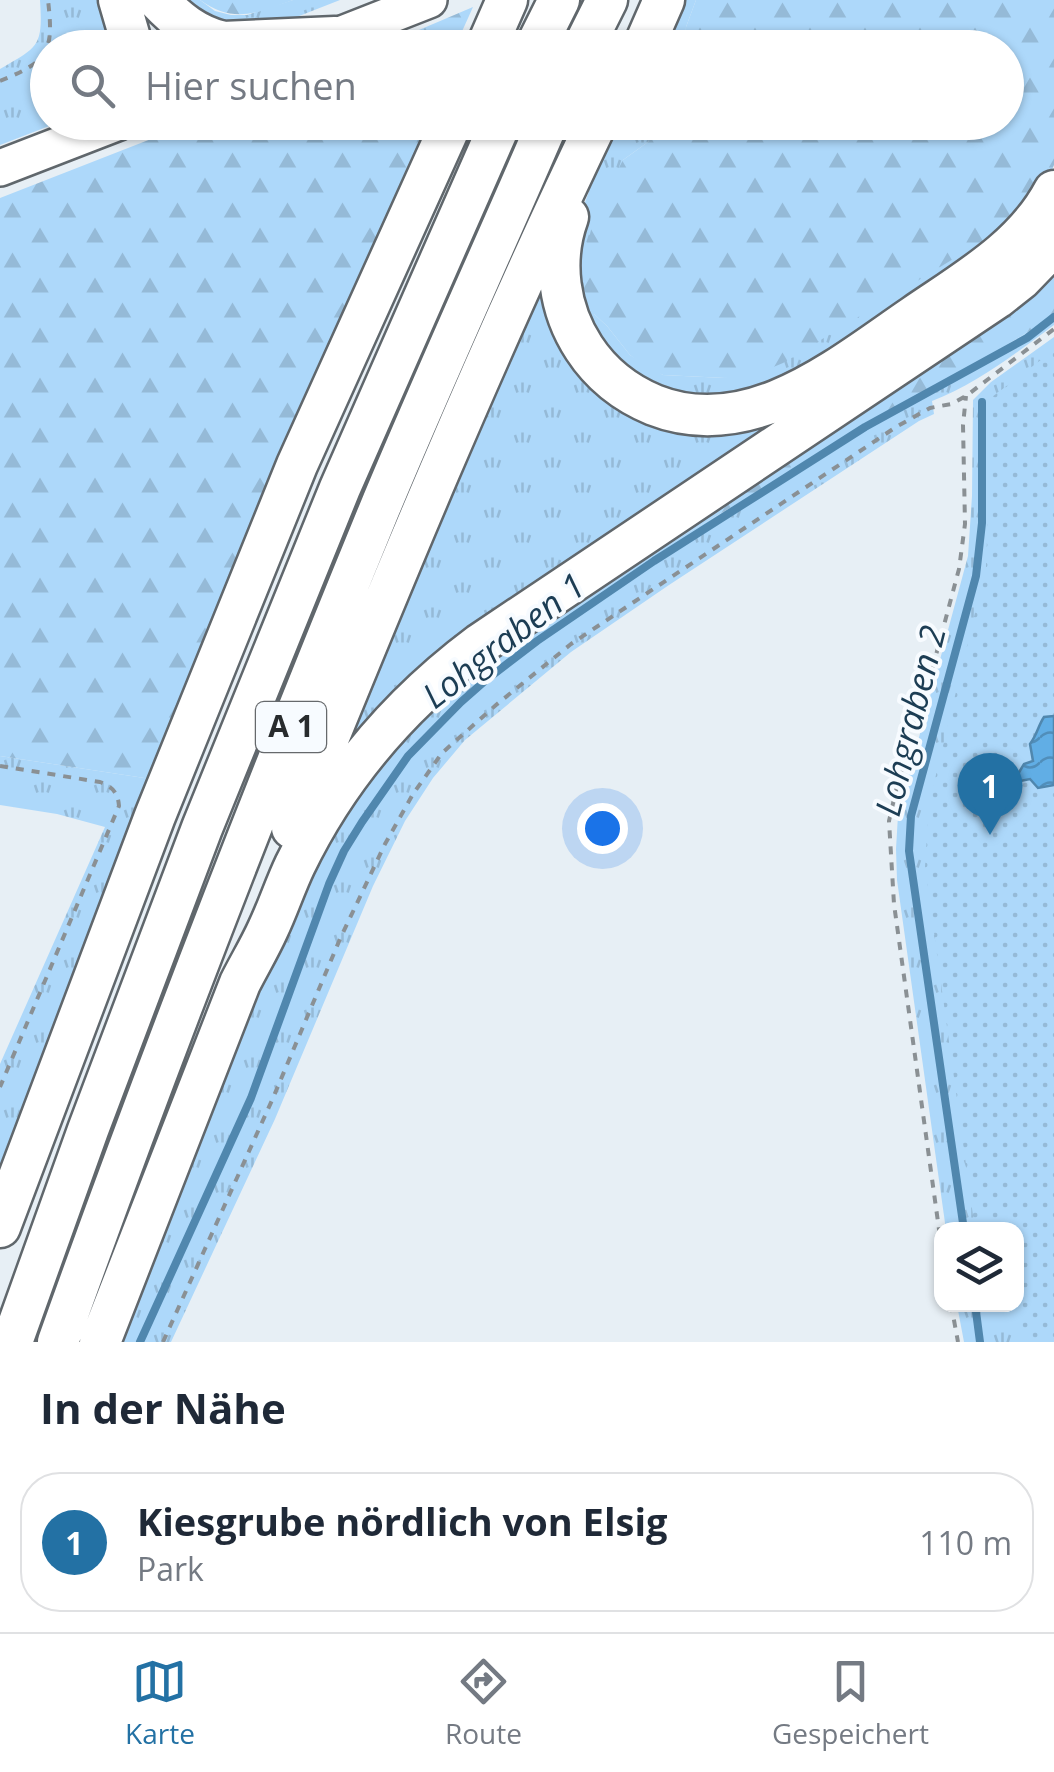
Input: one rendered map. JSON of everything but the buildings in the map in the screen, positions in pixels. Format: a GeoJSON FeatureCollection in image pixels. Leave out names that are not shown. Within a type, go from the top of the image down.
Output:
{"type":"FeatureCollection","features":[{"type":"Feature","properties":{"kind":"highway"},"geometry":{"type":"LineString","coordinates":[[120,0],[128,30]]}},
{"type":"Feature","properties":{"kind":"highway"},"geometry":{"type":"LineString","coordinates":[[157,0],[193,30]]}},
{"type":"Feature","properties":{"kind":"highway"},"geometry":{"type":"LineString","coordinates":[[157,0],[164,30]]}},
{"type":"Feature","properties":{"kind":"highway"},"geometry":{"type":"LineString","coordinates":[[494,30],[508,0]]}},
{"type":"Feature","properties":{"kind":"highway"},"geometry":{"type":"LineString","coordinates":[[544,30],[558,0]]}},
{"type":"Feature","properties":{"kind":"highway"},"geometry":{"type":"LineString","coordinates":[[592,30],[606,0]]}},
{"type":"Feature","properties":{"kind":"highway"},"geometry":{"type":"LineString","coordinates":[[0,1227],[155,816],[298,464],[444,140]]}},
{"type":"Feature","properties":{"kind":"highway","name":"A 1"},"geometry":{"type":"LineString","coordinates":[[12,1342],[202,828],[340,488],[493,140]]}},
{"type":"Feature","properties":{"kind":"highway","name":"A 1"},"geometry":{"type":"LineString","coordinates":[[58,1342],[127,1147],[244,845],[380,507],[540,140]]}},
{"type":"Feature","properties":{"kind":"highway"},"geometry":{"type":"LineString","coordinates":[[240,983],[254,926],[374,626],[588,140]]}},
{"type":"Feature","properties":{"kind":"highway"},"geometry":{"type":"LineString","coordinates":[[604,140],[566,222],[560,248],[561,291],[580,342],[604,373],[637,398],[676,412],[720,416],[742,412],[823,377],[990,262],[1025,231],[1054,191]]}},
{"type":"Feature","properties":{"kind":"highway"},"geometry":{"type":"LineString","coordinates":[[100,1342],[240,983],[294,868],[338,790],[390,723],[448,668],[514,620],[997,298],[1054,245]]}},
{"type":"Feature","properties":{"kind":"main road"},"geometry":{"type":"LineString","coordinates":[[352,30],[428,0]]}},
{"type":"Feature","properties":{"kind":"main road"},"geometry":{"type":"LineString","coordinates":[[0,168],[72,140]]}},
{"type":"Feature","properties":{"kind":"path"},"geometry":{"type":"LineString","coordinates":[[48,0],[51,30]]}},
{"type":"Feature","properties":{"kind":"path"},"geometry":{"type":"LineString","coordinates":[[0,81],[30,67]]}},
{"type":"Feature","properties":{"kind":"path"},"geometry":{"type":"LineString","coordinates":[[164,1342],[340,939],[385,844],[442,752],[571,644],[896,427],[930,408],[966,396],[1054,330]]}},
{"type":"Feature","properties":{"kind":"path"},"geometry":{"type":"LineString","coordinates":[[938,1222],[894,904],[890,820],[959,569],[964,524],[966,396]]}},
{"type":"Feature","properties":{"kind":"path"},"geometry":{"type":"LineString","coordinates":[[0,766],[100,782],[111,786],[119,806],[0,1087]]}},
{"type":"Feature","properties":{"kind":"path"},"geometry":{"type":"LineString","coordinates":[[952,1312],[958,1342]]}},
{"type":"Feature","properties":{"kind":"green space"},"geometry":{"type":"Polygon","coordinates":[[[40,0],[104,0],[111,30],[40,30],[40,0]]]}},
{"type":"Feature","properties":{"kind":"green space"},"geometry":{"type":"Polygon","coordinates":[[[173,0],[200,0],[215,11],[247,15],[293,0],[340,0],[266,29],[235,30],[173,0]]]}},
{"type":"Feature","properties":{"kind":"green space"},"geometry":{"type":"Polygon","coordinates":[[[200,0],[293,0],[257,12],[235,14],[200,0]]]}},
{"type":"Feature","properties":{"kind":"green space"},"geometry":{"type":"Polygon","coordinates":[[[680,0],[696,0],[686,30],[666,30],[680,0]]]}},
{"type":"Feature","properties":{"kind":"green space"},"geometry":{"type":"Polygon","coordinates":[[[696,0],[1054,0],[1054,165],[1046,183],[1007,235],[981,242],[783,363],[752,376],[663,375],[630,355],[594,314],[584,289],[583,262],[595,214],[623,160],[649,140],[1024,140],[1024,30],[686,30],[696,0]]]}},
{"type":"Feature","properties":{"kind":"green space"},"geometry":{"type":"Polygon","coordinates":[[[473,7],[463,30],[419,30],[473,7]]]}},
{"type":"Feature","properties":{"kind":"green space"},"geometry":{"type":"Polygon","coordinates":[[[30,51],[30,133],[0,145],[0,69],[30,51]]]}},
{"type":"Feature","properties":{"kind":"green space"},"geometry":{"type":"Polygon","coordinates":[[[148,140],[429,140],[151,779],[0,756],[0,198],[148,140]]]}},
{"type":"Feature","properties":{"kind":"green space"},"geometry":{"type":"Polygon","coordinates":[[[612,140],[649,140],[623,160],[594,314],[630,355],[663,375],[725,378],[981,241],[1007,235],[779,387],[679,400],[613,365],[574,288],[580,216],[612,140]]]}},
{"type":"Feature","properties":{"kind":"green space"},"geometry":{"type":"Polygon","coordinates":[[[546,265],[616,397],[814,395],[332,778],[546,265]]]}},
{"type":"Feature","properties":{"kind":"green space"},"geometry":{"type":"Polygon","coordinates":[[[1054,265],[1054,313],[1041,324],[651,554],[625,562],[1054,265]]]}},
{"type":"Feature","properties":{"kind":"green space"},"geometry":{"type":"Polygon","coordinates":[[[1054,313],[1054,325],[1025,346],[980,377],[932,401],[934,414],[571,652],[465,740],[433,778],[405,821],[373,886],[275,1119],[171,1342],[115,1342],[314,856],[412,717],[625,562],[651,554],[928,393],[1054,313]]]}},
{"type":"Feature","properties":{"kind":"green space"},"geometry":{"type":"Polygon","coordinates":[[[1054,337],[1054,1342],[964,1342],[958,1312],[1024,1312],[1024,1222],[945,1222],[897,880],[898,815],[968,556],[973,400],[991,382],[1054,337]]]}},
{"type":"Feature","properties":{"kind":"green space"},"geometry":{"type":"Polygon","coordinates":[[[1054,350],[1054,1342],[1025,1342],[1020,1312],[1024,1312],[1024,1222],[974,1222],[925,867],[929,804],[986,567],[992,397],[1054,350]]]}},
{"type":"Feature","properties":{"kind":"green space"},"geometry":{"type":"Polygon","coordinates":[[[0,756],[151,779],[0,1181],[0,1064],[105,827],[0,805],[0,756]]]}},
{"type":"Feature","properties":{"kind":"water"},"geometry":{"type":"Polygon","coordinates":[[[1054,716],[1054,785],[1038,788],[1030,779],[1020,781],[1018,774],[1024,764],[1033,761],[1030,744],[1044,717],[1054,716]]]}},
{"type":"Feature","properties":{"kind":"waterway","name":"Lohgraben 1"},"geometry":{"type":"LineString","coordinates":[[140,1342],[251,1098],[344,851],[408,756],[486,680],[654,561],[865,427],[1027,338],[1054,317]]}},
{"type":"Feature","properties":{"kind":"waterway","name":"Lohgraben 2"},"geometry":{"type":"LineString","coordinates":[[963,1222],[909,851],[911,816],[976,576],[982,523],[982,402]]}},
{"type":"Feature","properties":{"kind":"waterway","name":"Lohgraben 2"},"geometry":{"type":"LineString","coordinates":[[976,1312],[980,1342]]}},
{"type":"Feature","properties":{"kind":"place","name":"Kiesgrube nördlich von Elsig"},"geometry":{"type":"Point","coordinates":[990,835]}}]}
